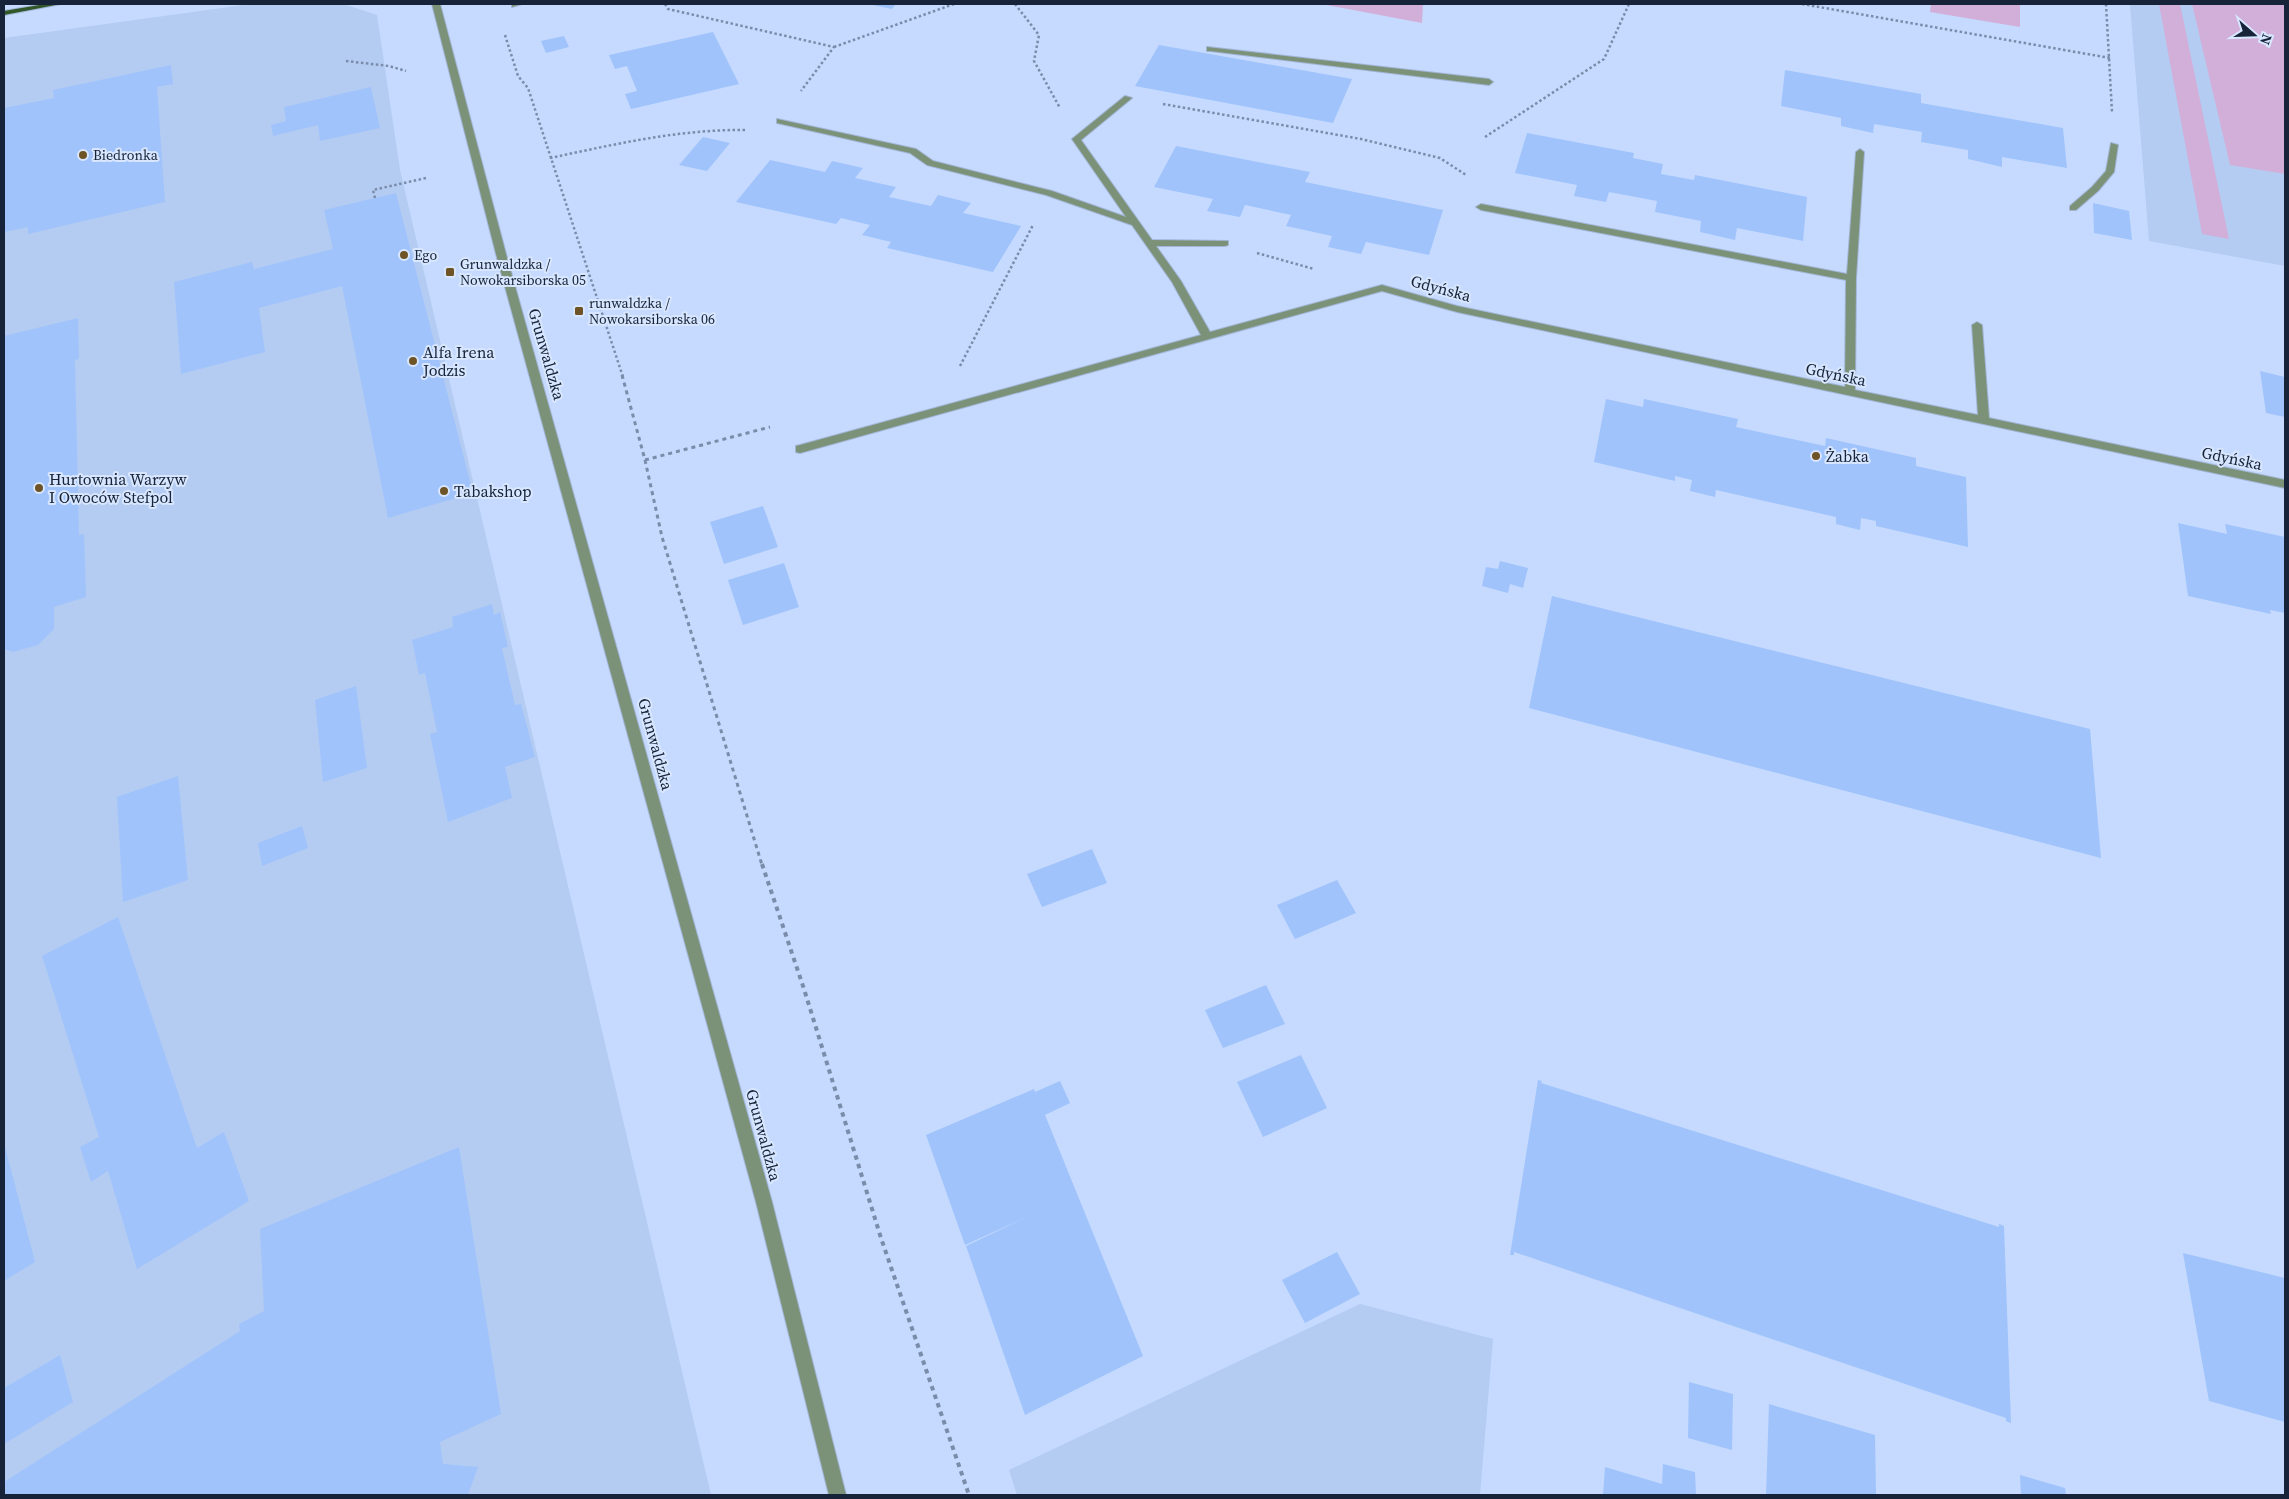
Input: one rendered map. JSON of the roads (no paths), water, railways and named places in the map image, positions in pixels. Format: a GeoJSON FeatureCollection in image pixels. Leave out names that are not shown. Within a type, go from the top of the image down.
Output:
{"type":"FeatureCollection","features":[{"type":"Feature","properties":{"kind":"main road"},"geometry":{"type":"LineString","coordinates":[[4,13],[57,4]]}},
{"type":"Feature","properties":{"kind":"street","name":"Grunwaldzka"},"geometry":{"type":"LineString","coordinates":[[436,4],[511,289],[764,1202],[838,1495]]}},
{"type":"Feature","properties":{"kind":"street"},"geometry":{"type":"LineString","coordinates":[[1210,49],[1489,82]]}},
{"type":"Feature","properties":{"kind":"street"},"geometry":{"type":"LineString","coordinates":[[800,448],[1207,336],[1176,281],[1076,139],[1128,98]]}},
{"type":"Feature","properties":{"kind":"street"},"geometry":{"type":"LineString","coordinates":[[780,120],[913,151],[930,163],[1049,193],[1135,223]]}},
{"type":"Feature","properties":{"kind":"street"},"geometry":{"type":"LineString","coordinates":[[2073,208],[2095,189],[2110,172],[2114,145]]}},
{"type":"Feature","properties":{"kind":"street"},"geometry":{"type":"LineString","coordinates":[[1850,392],[1851,278],[1860,152]]}},
{"type":"Feature","properties":{"kind":"street"},"geometry":{"type":"LineString","coordinates":[[1481,207],[1851,278]]}},
{"type":"Feature","properties":{"kind":"street"},"geometry":{"type":"LineString","coordinates":[[1149,244],[1225,244]]}},
{"type":"Feature","properties":{"kind":"street","name":"Gdyńska"},"geometry":{"type":"LineString","coordinates":[[1207,336],[1382,288],[1465,311],[2285,484]]}},
{"type":"Feature","properties":{"kind":"street"},"geometry":{"type":"LineString","coordinates":[[1978,325],[1984,421]]}},
{"type":"Feature","properties":{"kind":"place","name":"Biedronka"},"geometry":{"type":"Point","coordinates":[83,155]}},
{"type":"Feature","properties":{"kind":"place","name":"Ego"},"geometry":{"type":"Point","coordinates":[404,255]}},
{"type":"Feature","properties":{"kind":"place","name":"Grunwaldzka / Nowokarsiborska 05"},"geometry":{"type":"Point","coordinates":[450,272]}},
{"type":"Feature","properties":{"kind":"place","name":"runwaldzka / Nowokarsiborska 06"},"geometry":{"type":"Point","coordinates":[579,311]}},
{"type":"Feature","properties":{"kind":"place","name":"Alfa Irena Jodzis"},"geometry":{"type":"Point","coordinates":[413,361]}},
{"type":"Feature","properties":{"kind":"place","name":"Żabka"},"geometry":{"type":"Point","coordinates":[1816,456]}},
{"type":"Feature","properties":{"kind":"place","name":"Hurtownia Warzyw I Owoców Stefpol"},"geometry":{"type":"Point","coordinates":[39,488]}},
{"type":"Feature","properties":{"kind":"place","name":"Tabakshop"},"geometry":{"type":"Point","coordinates":[444,491]}}]}
